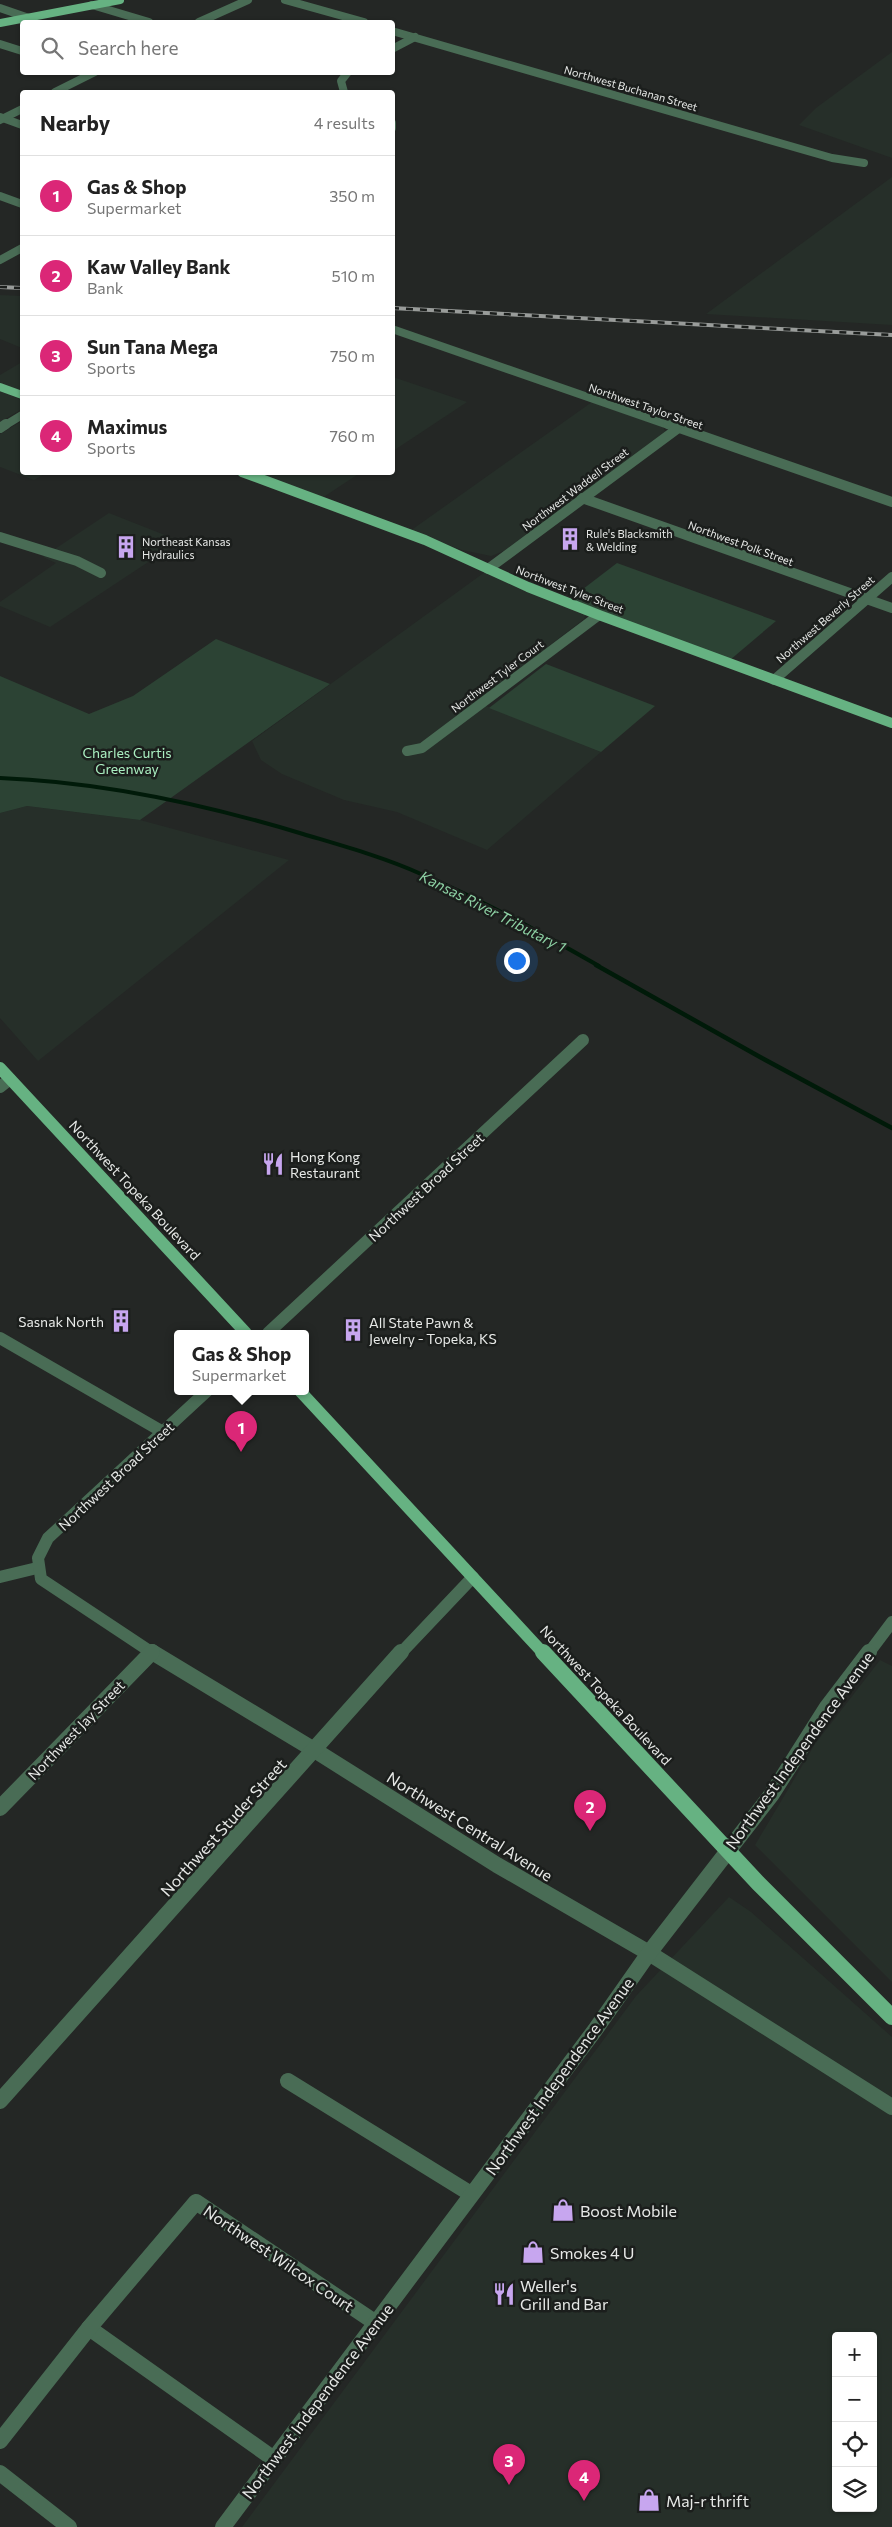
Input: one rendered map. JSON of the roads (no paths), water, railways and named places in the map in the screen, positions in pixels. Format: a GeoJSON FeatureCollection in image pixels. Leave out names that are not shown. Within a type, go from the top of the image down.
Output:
{"type":"FeatureCollection","features":[{"type":"Feature","properties":{"kind":"main road"},"geometry":{"type":"LineString","coordinates":[[0,23],[120,0]]}},
{"type":"Feature","properties":{"kind":"main road"},"geometry":{"type":"LineString","coordinates":[[0,388],[20,394]]}},
{"type":"Feature","properties":{"kind":"main road","name":"Northwest Tyler Street"},"geometry":{"type":"LineString","coordinates":[[250,475],[425,540],[488,569],[600,615],[892,723]]}},
{"type":"Feature","properties":{"kind":"main road","name":"Northwest Topeka Boulevard"},"geometry":{"type":"LineString","coordinates":[[0,1068],[243,1330]]}},
{"type":"Feature","properties":{"kind":"main road","name":"Northwest Topeka Boulevard"},"geometry":{"type":"LineString","coordinates":[[304,1395],[728,1850],[823,1949],[892,2017]]}},
{"type":"Feature","properties":{"kind":"street"},"geometry":{"type":"LineString","coordinates":[[203,20],[248,0]]}},
{"type":"Feature","properties":{"kind":"street"},"geometry":{"type":"LineString","coordinates":[[285,0],[357,20]]}},
{"type":"Feature","properties":{"kind":"street"},"geometry":{"type":"LineString","coordinates":[[92,5],[142,20]]}},
{"type":"Feature","properties":{"kind":"street"},"geometry":{"type":"LineString","coordinates":[[0,8],[29,18]]}},
{"type":"Feature","properties":{"kind":"street","name":"Northwest Buchanan Street"},"geometry":{"type":"LineString","coordinates":[[395,32],[822,155],[864,163]]}},
{"type":"Feature","properties":{"kind":"street"},"geometry":{"type":"LineString","coordinates":[[395,47],[415,37]]}},
{"type":"Feature","properties":{"kind":"street"},"geometry":{"type":"LineString","coordinates":[[0,44],[20,51]]}},
{"type":"Feature","properties":{"kind":"street"},"geometry":{"type":"LineString","coordinates":[[59,90],[88,75]]}},
{"type":"Feature","properties":{"kind":"street"},"geometry":{"type":"LineString","coordinates":[[343,90],[341,81],[346,75]]}},
{"type":"Feature","properties":{"kind":"street"},"geometry":{"type":"LineString","coordinates":[[1,118],[20,110]]}},
{"type":"Feature","properties":{"kind":"street"},"geometry":{"type":"LineString","coordinates":[[1,118],[20,124]]}},
{"type":"Feature","properties":{"kind":"street"},"geometry":{"type":"LineString","coordinates":[[0,196],[20,203]]}},
{"type":"Feature","properties":{"kind":"street"},"geometry":{"type":"LineString","coordinates":[[0,260],[20,249]]}},
{"type":"Feature","properties":{"kind":"street","name":"Northwest Taylor Street"},"geometry":{"type":"LineString","coordinates":[[395,331],[892,502]]}},
{"type":"Feature","properties":{"kind":"street"},"geometry":{"type":"LineString","coordinates":[[0,428],[20,416]]}},
{"type":"Feature","properties":{"kind":"street","name":"Northwest Waddell Street"},"geometry":{"type":"LineString","coordinates":[[488,569],[677,429]]}},
{"type":"Feature","properties":{"kind":"street","name":"Northwest Polk Street"},"geometry":{"type":"LineString","coordinates":[[582,498],[892,608]]}},
{"type":"Feature","properties":{"kind":"street"},"geometry":{"type":"LineString","coordinates":[[0,537],[28,548],[82,561],[101,573]]}},
{"type":"Feature","properties":{"kind":"street","name":"Northwest Beverly Street"},"geometry":{"type":"LineString","coordinates":[[774,680],[892,577]]}},
{"type":"Feature","properties":{"kind":"street","name":"Northwest Tyler Court"},"geometry":{"type":"LineString","coordinates":[[407,751],[422,748],[600,615]]}},
{"type":"Feature","properties":{"kind":"street","name":"Northwest Broad Street"},"geometry":{"type":"LineString","coordinates":[[271,1330],[583,1040]]}},
{"type":"Feature","properties":{"kind":"street"},"geometry":{"type":"LineString","coordinates":[[0,1087],[10,1079]]}},
{"type":"Feature","properties":{"kind":"street"},"geometry":{"type":"LineString","coordinates":[[0,1338],[163,1432]]}},
{"type":"Feature","properties":{"kind":"street","name":"Northwest Broad Street"},"geometry":{"type":"LineString","coordinates":[[37,1568],[40,1550],[48,1538],[203,1395]]}},
{"type":"Feature","properties":{"kind":"street"},"geometry":{"type":"LineString","coordinates":[[0,1577],[37,1568]]}},
{"type":"Feature","properties":{"kind":"street","name":"Northwest Central Avenue"},"geometry":{"type":"LineString","coordinates":[[37,1568],[41,1579],[152,1652],[316,1751],[497,1865],[649,1953],[892,2107]]}},
{"type":"Feature","properties":{"kind":"street","name":"Northwest Studer Street"},"geometry":{"type":"LineString","coordinates":[[0,2101],[316,1751],[415,1637],[473,1577]]}},
{"type":"Feature","properties":{"kind":"street","name":"Northwest Independence Avenue"},"geometry":{"type":"LineString","coordinates":[[223,2527],[595,2030],[649,1953],[772,1794],[827,1708],[892,1622]]}},
{"type":"Feature","properties":{"kind":"street","name":"Northwest Jay Street"},"geometry":{"type":"LineString","coordinates":[[0,1808],[152,1652]]}},
{"type":"Feature","properties":{"kind":"street"},"geometry":{"type":"LineString","coordinates":[[288,2081],[471,2194]]}},
{"type":"Feature","properties":{"kind":"street","name":"Northwest Wilcox Court"},"geometry":{"type":"LineString","coordinates":[[0,2441],[89,2328],[196,2202],[376,2323]]}},
{"type":"Feature","properties":{"kind":"street"},"geometry":{"type":"LineString","coordinates":[[89,2328],[274,2459]]}},
{"type":"Feature","properties":{"kind":"street"},"geometry":{"type":"LineString","coordinates":[[0,2473],[69,2527]]}},
{"type":"Feature","properties":{"kind":"waterway","name":"Kansas River Tributary 1"},"geometry":{"type":"LineString","coordinates":[[0,778],[77,784],[153,796],[229,813],[348,847],[407,868],[444,884],[534,929],[599,966]]}},
{"type":"Feature","properties":{"kind":"waterway","name":"Kansas River Tributary 1"},"geometry":{"type":"LineString","coordinates":[[596,965],[892,1128]]}},
{"type":"Feature","properties":{"kind":"railway"},"geometry":{"type":"LineString","coordinates":[[0,287],[20,288]]}},
{"type":"Feature","properties":{"kind":"railway"},"geometry":{"type":"LineString","coordinates":[[395,308],[892,335]]}},
{"type":"Feature","properties":{"kind":"place","name":"Rule's Blacksmith & Welding"},"geometry":{"type":"Point","coordinates":[570,539]}},
{"type":"Feature","properties":{"kind":"place","name":"Northeast Kansas Hydraulics"},"geometry":{"type":"Point","coordinates":[126,547]}},
{"type":"Feature","properties":{"kind":"place","name":"Hong Kong Restaurant"},"geometry":{"type":"Point","coordinates":[273,1164]}},
{"type":"Feature","properties":{"kind":"place","name":"Sasnak North"},"geometry":{"type":"Point","coordinates":[121,1321]}},
{"type":"Feature","properties":{"kind":"place","name":"All State Pawn & Jewelry - Topeka, KS"},"geometry":{"type":"Point","coordinates":[353,1330]}},
{"type":"Feature","properties":{"kind":"place","name":"Gas & Shop"},"geometry":{"type":"Point","coordinates":[241,1452]}},
{"type":"Feature","properties":{"kind":"place","name":"Kaw Valley Bank"},"geometry":{"type":"Point","coordinates":[590,1831]}},
{"type":"Feature","properties":{"kind":"place","name":"Boost Mobile"},"geometry":{"type":"Point","coordinates":[563,2210]}},
{"type":"Feature","properties":{"kind":"place","name":"Smokes 4 U"},"geometry":{"type":"Point","coordinates":[533,2252]}},
{"type":"Feature","properties":{"kind":"place","name":"Weller's Grill and Bar"},"geometry":{"type":"Point","coordinates":[504,2294]}},
{"type":"Feature","properties":{"kind":"place","name":"Sun Tana Mega"},"geometry":{"type":"Point","coordinates":[509,2485]}},
{"type":"Feature","properties":{"kind":"place","name":"Maj-r thrift"},"geometry":{"type":"Point","coordinates":[649,2500]}},
{"type":"Feature","properties":{"kind":"place","name":"Maximus"},"geometry":{"type":"Point","coordinates":[584,2501]}},
{"type":"Feature","properties":{"kind":"park label","name":"Charles Curtis Greenway"},"geometry":{"type":"Point","coordinates":[127,760]}}]}
